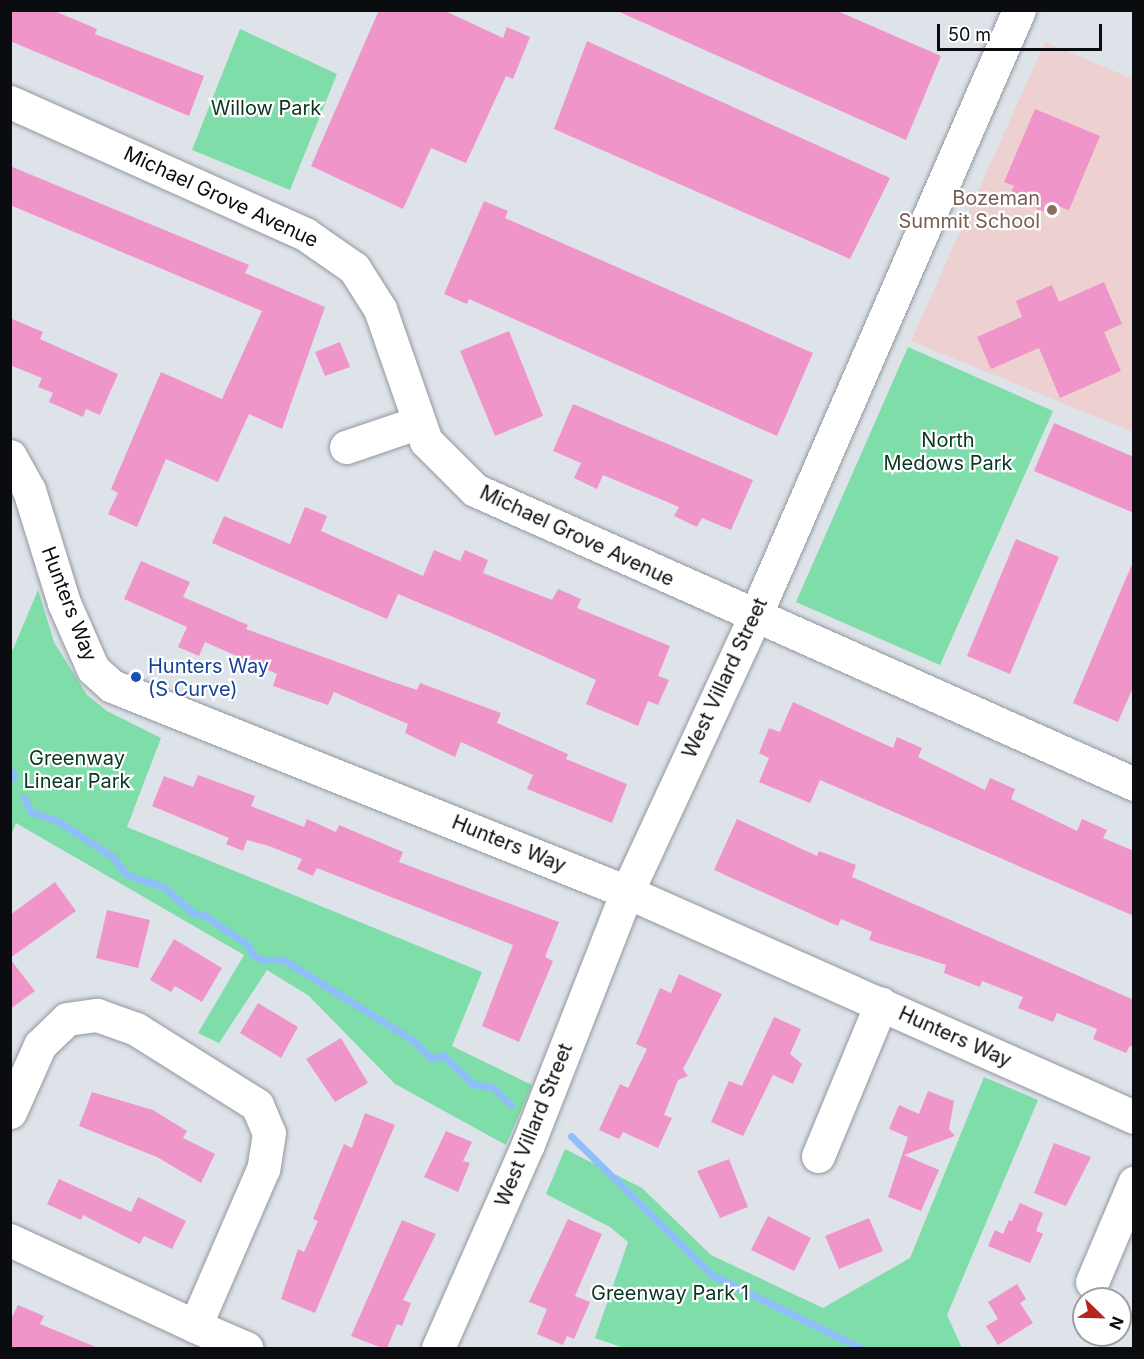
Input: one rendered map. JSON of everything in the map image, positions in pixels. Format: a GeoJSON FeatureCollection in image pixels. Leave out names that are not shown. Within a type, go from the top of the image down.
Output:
{"type":"FeatureCollection","features":[{"type":"Feature","properties":{"kind":"street","name":"West Villard Street"},"geometry":{"type":"LineString","coordinates":[[438,1348],[528,1144],[627,892],[755,616],[1019,10]]}},
{"type":"Feature","properties":{"kind":"street","name":"Michael Grove Avenue"},"geometry":{"type":"LineString","coordinates":[[10,102],[331,249],[354,268],[380,309],[417,423],[458,476],[494,501],[1134,784]]}},
{"type":"Feature","properties":{"kind":"street"},"geometry":{"type":"LineString","coordinates":[[346,447],[417,423]]}},
{"type":"Feature","properties":{"kind":"street","name":"Hunters Way"},"geometry":{"type":"LineString","coordinates":[[10,456],[29,490],[64,603],[93,669],[112,686],[627,892],[1134,1117]]}},
{"type":"Feature","properties":{"kind":"street"},"geometry":{"type":"LineString","coordinates":[[818,1156],[882,1004]]}},
{"type":"Feature","properties":{"kind":"street"},"geometry":{"type":"LineString","coordinates":[[10,1112],[40,1045],[67,1019],[97,1015],[136,1029],[257,1105],[269,1133],[263,1169],[195,1326]]}},
{"type":"Feature","properties":{"kind":"street"},"geometry":{"type":"LineString","coordinates":[[1092,1282],[1134,1183]]}},
{"type":"Feature","properties":{"kind":"street"},"geometry":{"type":"LineString","coordinates":[[10,1240],[246,1348]]}},
{"type":"Feature","properties":{"kind":"shaded area","name":"Bozeman Summit School"},"geometry":{"type":"Polygon","coordinates":[[[1045,42],[1133,79],[1133,432],[911,341],[1045,42]]]}},
{"type":"Feature","properties":{"kind":"green space","name":"Willow Park"},"geometry":{"type":"Polygon","coordinates":[[[240,29],[337,74],[290,190],[192,150],[240,29]]]}},
{"type":"Feature","properties":{"kind":"green space","name":"North Medows Park"},"geometry":{"type":"Polygon","coordinates":[[[908,347],[1053,411],[940,665],[796,602],[908,347]]]}},
{"type":"Feature","properties":{"kind":"green space","name":"Greenway Linear Park"},"geometry":{"type":"Polygon","coordinates":[[[38,590],[54,642],[87,695],[107,711],[161,738],[127,827],[482,972],[452,1046],[532,1085],[506,1145],[395,1084],[309,996],[267,970],[219,1043],[198,1033],[244,955],[16,823],[11,835],[11,654],[38,590]]]}},
{"type":"Feature","properties":{"kind":"green space","name":"Greenway Park 1"},"geometry":{"type":"Polygon","coordinates":[[[984,1077],[1038,1100],[947,1315],[962,1348],[624,1348],[595,1338],[628,1242],[610,1227],[546,1194],[565,1149],[642,1188],[711,1255],[823,1308],[910,1258],[984,1077]]]}},
{"type":"Feature","properties":{"kind":"building"},"geometry":{"type":"Polygon","coordinates":[[[10,10],[52,10],[97,29],[95,34],[204,76],[189,116],[10,41],[10,10]]]}},
{"type":"Feature","properties":{"kind":"building"},"geometry":{"type":"Polygon","coordinates":[[[379,10],[443,10],[503,38],[507,27],[530,37],[513,79],[506,76],[466,163],[431,148],[403,209],[311,166],[379,10]]]}},
{"type":"Feature","properties":{"kind":"building"},"geometry":{"type":"Polygon","coordinates":[[[615,10],[835,10],[941,56],[906,140],[615,10]]]}},
{"type":"Feature","properties":{"kind":"building"},"geometry":{"type":"Polygon","coordinates":[[[587,41],[890,178],[850,259],[554,129],[587,41]]]}},
{"type":"Feature","properties":{"kind":"building"},"geometry":{"type":"Polygon","coordinates":[[[1035,109],[1100,136],[1069,210],[1055,205],[1052,215],[1009,197],[1014,186],[1004,182],[1035,109]]]}},
{"type":"Feature","properties":{"kind":"building"},"geometry":{"type":"Polygon","coordinates":[[[10,166],[249,265],[245,273],[325,307],[282,429],[249,414],[218,482],[166,459],[137,527],[108,514],[118,493],[111,489],[161,372],[222,399],[262,311],[10,205],[10,166]]]}},
{"type":"Feature","properties":{"kind":"building"},"geometry":{"type":"Polygon","coordinates":[[[484,201],[508,211],[505,218],[813,353],[777,436],[469,299],[467,304],[444,294],[484,201]]]}},
{"type":"Feature","properties":{"kind":"building"},"geometry":{"type":"Polygon","coordinates":[[[1104,282],[1122,324],[1104,332],[1121,371],[1060,398],[1039,348],[991,369],[977,337],[1022,317],[1016,301],[1052,285],[1059,302],[1104,282]]]}},
{"type":"Feature","properties":{"kind":"building"},"geometry":{"type":"Polygon","coordinates":[[[10,318],[43,332],[40,339],[118,374],[100,415],[86,409],[83,417],[49,402],[53,393],[38,387],[42,378],[10,365],[10,318]]]}},
{"type":"Feature","properties":{"kind":"building"},"geometry":{"type":"Polygon","coordinates":[[[509,331],[543,416],[495,436],[460,351],[509,331]]]}},
{"type":"Feature","properties":{"kind":"building"},"geometry":{"type":"Polygon","coordinates":[[[340,342],[350,367],[325,376],[315,352],[340,342]]]}},
{"type":"Feature","properties":{"kind":"building"},"geometry":{"type":"Polygon","coordinates":[[[573,404],[753,480],[731,530],[702,518],[697,527],[674,516],[679,507],[603,475],[597,489],[574,478],[581,463],[553,451],[573,404]]]}},
{"type":"Feature","properties":{"kind":"building"},"geometry":{"type":"Polygon","coordinates":[[[1054,423],[1134,457],[1134,513],[1034,471],[1054,423]]]}},
{"type":"Feature","properties":{"kind":"building"},"geometry":{"type":"Polygon","coordinates":[[[305,507],[327,516],[321,531],[423,576],[434,550],[460,561],[465,550],[488,560],[483,573],[552,600],[558,589],[581,599],[577,608],[670,646],[658,676],[669,680],[658,705],[648,701],[638,726],[586,704],[596,680],[489,632],[398,594],[387,619],[212,543],[224,516],[290,544],[305,507]]]}},
{"type":"Feature","properties":{"kind":"building"},"geometry":{"type":"Polygon","coordinates":[[[1016,539],[1059,557],[1010,674],[967,656],[1016,539]]]}},
{"type":"Feature","properties":{"kind":"building"},"geometry":{"type":"Polygon","coordinates":[[[141,561],[190,582],[183,597],[248,625],[246,629],[417,690],[420,683],[501,713],[497,723],[568,754],[566,759],[627,784],[612,823],[527,789],[533,775],[461,742],[455,757],[405,733],[408,724],[334,692],[328,705],[273,686],[277,674],[205,642],[199,656],[178,647],[187,627],[124,599],[141,561]]]}},
{"type":"Feature","properties":{"kind":"building"},"geometry":{"type":"Polygon","coordinates":[[[1133,562],[1134,685],[1118,722],[1073,703],[1133,562]]]}},
{"type":"Feature","properties":{"kind":"building"},"geometry":{"type":"Polygon","coordinates":[[[793,702],[893,748],[897,737],[922,748],[918,757],[985,790],[990,778],[1015,789],[1011,799],[1077,831],[1082,819],[1107,830],[1103,838],[1134,851],[1134,916],[820,780],[810,803],[759,782],[769,758],[759,753],[769,728],[780,732],[793,702]]]}},
{"type":"Feature","properties":{"kind":"building"},"geometry":{"type":"Polygon","coordinates":[[[198,775],[255,796],[251,806],[304,827],[307,819],[336,832],[339,825],[403,852],[399,862],[559,922],[545,957],[553,961],[519,1042],[482,1026],[513,945],[317,868],[313,876],[297,869],[302,859],[269,846],[247,840],[243,851],[226,844],[229,838],[152,806],[164,776],[193,787],[198,775]]]}},
{"type":"Feature","properties":{"kind":"building"},"geometry":{"type":"Polygon","coordinates":[[[737,819],[817,856],[819,851],[856,865],[852,877],[1134,1000],[1134,1047],[1130,1046],[1126,1053],[1093,1039],[1097,1029],[1057,1013],[1053,1022],[1018,1008],[1023,997],[982,981],[980,987],[944,973],[946,965],[869,940],[872,932],[841,919],[838,926],[714,870],[737,819]]]}},
{"type":"Feature","properties":{"kind":"building"},"geometry":{"type":"Polygon","coordinates":[[[55,882],[76,911],[10,958],[10,915],[55,882]]]}},
{"type":"Feature","properties":{"kind":"building"},"geometry":{"type":"Polygon","coordinates":[[[107,910],[150,920],[138,968],[96,958],[107,910]]]}},
{"type":"Feature","properties":{"kind":"building"},"geometry":{"type":"Polygon","coordinates":[[[174,939],[222,968],[202,1002],[175,986],[171,992],[150,980],[174,939]]]}},
{"type":"Feature","properties":{"kind":"building"},"geometry":{"type":"Polygon","coordinates":[[[10,959],[35,991],[10,1009],[10,959]]]}},
{"type":"Feature","properties":{"kind":"building"},"geometry":{"type":"Polygon","coordinates":[[[679,974],[722,994],[683,1069],[688,1076],[678,1080],[664,1115],[672,1118],[658,1148],[623,1132],[619,1139],[599,1130],[620,1084],[628,1088],[647,1049],[636,1044],[660,988],[671,993],[679,974]]]}},
{"type":"Feature","properties":{"kind":"building"},"geometry":{"type":"Polygon","coordinates":[[[258,1003],[298,1027],[281,1058],[240,1033],[258,1003]]]}},
{"type":"Feature","properties":{"kind":"building"},"geometry":{"type":"Polygon","coordinates":[[[774,1017],[801,1029],[790,1054],[802,1064],[793,1084],[773,1075],[743,1136],[711,1122],[729,1081],[742,1086],[774,1017]]]}},
{"type":"Feature","properties":{"kind":"building"},"geometry":{"type":"Polygon","coordinates":[[[341,1038],[368,1083],[335,1102],[306,1059],[341,1038]]]}},
{"type":"Feature","properties":{"kind":"building"},"geometry":{"type":"Polygon","coordinates":[[[928,1091],[954,1101],[949,1129],[955,1136],[904,1155],[939,1170],[921,1211],[888,1197],[908,1137],[889,1129],[899,1105],[919,1114],[928,1091]]]}},
{"type":"Feature","properties":{"kind":"building"},"geometry":{"type":"Polygon","coordinates":[[[92,1092],[153,1110],[187,1131],[183,1138],[215,1154],[201,1183],[157,1157],[79,1126],[92,1092]]]}},
{"type":"Feature","properties":{"kind":"building"},"geometry":{"type":"Polygon","coordinates":[[[365,1113],[395,1125],[315,1313],[281,1299],[298,1249],[304,1252],[318,1221],[313,1219],[344,1144],[352,1148],[365,1113]]]}},
{"type":"Feature","properties":{"kind":"building"},"geometry":{"type":"Polygon","coordinates":[[[446,1131],[472,1142],[463,1161],[470,1163],[458,1192],[424,1177],[446,1131]]]}},
{"type":"Feature","properties":{"kind":"building"},"geometry":{"type":"Polygon","coordinates":[[[1054,1143],[1091,1157],[1066,1206],[1034,1193],[1054,1143]]]}},
{"type":"Feature","properties":{"kind":"building"},"geometry":{"type":"Polygon","coordinates":[[[729,1159],[748,1207],[720,1218],[697,1171],[729,1159]]]}},
{"type":"Feature","properties":{"kind":"building"},"geometry":{"type":"Polygon","coordinates":[[[59,1179],[131,1212],[138,1197],[186,1221],[172,1249],[144,1236],[140,1244],[83,1215],[81,1220],[47,1204],[59,1179]]]}},
{"type":"Feature","properties":{"kind":"building"},"geometry":{"type":"Polygon","coordinates":[[[1020,1203],[1043,1213],[1036,1231],[1043,1234],[1030,1263],[988,1246],[995,1230],[1003,1234],[1020,1203]]]}},
{"type":"Feature","properties":{"kind":"building"},"geometry":{"type":"Polygon","coordinates":[[[768,1216],[811,1238],[794,1271],[751,1250],[768,1216]]]}},
{"type":"Feature","properties":{"kind":"building"},"geometry":{"type":"Polygon","coordinates":[[[869,1218],[883,1251],[839,1269],[825,1236],[869,1218]]]}},
{"type":"Feature","properties":{"kind":"building"},"geometry":{"type":"Polygon","coordinates":[[[568,1219],[602,1234],[575,1296],[590,1302],[574,1339],[567,1336],[563,1345],[537,1334],[547,1309],[529,1302],[568,1219]]]}},
{"type":"Feature","properties":{"kind":"building"},"geometry":{"type":"Polygon","coordinates":[[[402,1220],[436,1234],[403,1300],[411,1303],[402,1326],[397,1324],[387,1348],[382,1348],[351,1336],[402,1220]]]}},
{"type":"Feature","properties":{"kind":"building"},"geometry":{"type":"Polygon","coordinates":[[[1017,1284],[1026,1299],[1020,1303],[1033,1323],[998,1345],[986,1326],[998,1319],[988,1302],[1017,1284]]]}},
{"type":"Feature","properties":{"kind":"building"},"geometry":{"type":"Polygon","coordinates":[[[18,1305],[44,1316],[40,1324],[98,1348],[10,1348],[10,1321],[18,1305]]]}},
{"type":"Feature","properties":{"kind":"waterway"},"geometry":{"type":"LineString","coordinates":[[10,770],[14,777]]}},
{"type":"Feature","properties":{"kind":"waterway"},"geometry":{"type":"LineString","coordinates":[[24,798],[31,812],[56,820],[113,857],[127,875],[164,887],[193,913],[204,915],[248,945],[252,954],[263,960],[284,960],[414,1041],[432,1059],[443,1055],[473,1084],[492,1087],[511,1105]]}},
{"type":"Feature","properties":{"kind":"waterway"},"geometry":{"type":"LineString","coordinates":[[571,1136],[712,1275],[861,1348]]}},
{"type":"Feature","properties":{"kind":"place","name":"Bozeman Summit School"},"geometry":{"type":"Point","coordinates":[1052,210]}},
{"type":"Feature","properties":{"kind":"place","name":"Hunters Way (S Curve)"},"geometry":{"type":"Point","coordinates":[136,677]}}]}
